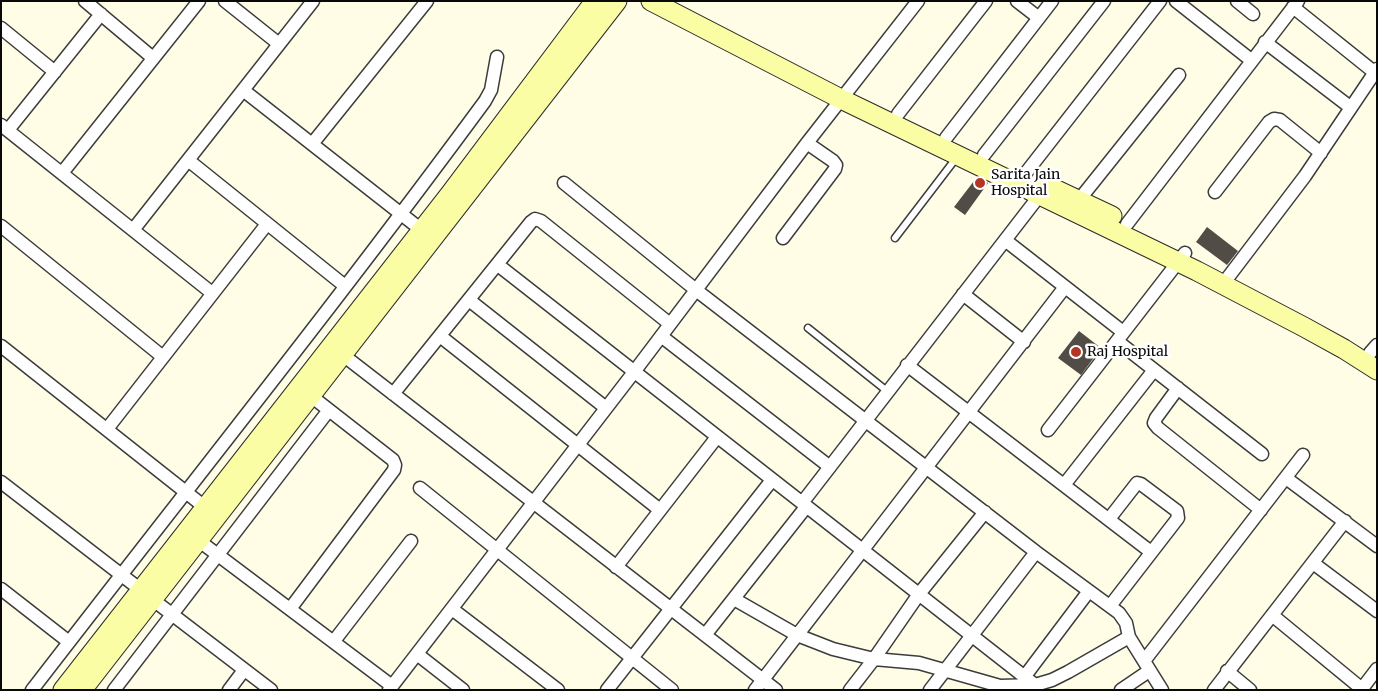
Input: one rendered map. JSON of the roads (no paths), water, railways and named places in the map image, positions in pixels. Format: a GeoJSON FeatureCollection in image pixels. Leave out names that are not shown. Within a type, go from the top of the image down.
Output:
{"type":"FeatureCollection","features":[{"type":"Feature","properties":{"kind":"street"},"geometry":{"type":"LineString","coordinates":[[85,1],[154,58]]}},
{"type":"Feature","properties":{"kind":"street"},"geometry":{"type":"LineString","coordinates":[[62,173],[199,1]]}},
{"type":"Feature","properties":{"kind":"street"},"geometry":{"type":"LineString","coordinates":[[225,1],[279,44]]}},
{"type":"Feature","properties":{"kind":"street"},"geometry":{"type":"LineString","coordinates":[[133,230],[313,1]]}},
{"type":"Feature","properties":{"kind":"street"},"geometry":{"type":"LineString","coordinates":[[312,144],[427,1]]}},
{"type":"Feature","properties":{"kind":"street"},"geometry":{"type":"LineString","coordinates":[[63,690],[147,594],[198,540],[211,512],[311,396],[343,355],[595,1]]}},
{"type":"Feature","properties":{"kind":"street"},"geometry":{"type":"LineString","coordinates":[[82,690],[147,594],[428,234],[618,1]]}},
{"type":"Feature","properties":{"kind":"street"},"geometry":{"type":"LineString","coordinates":[[650,1],[845,94],[898,114],[1025,174],[1044,191],[1079,200],[1127,224],[1182,257]]}},
{"type":"Feature","properties":{"kind":"street"},"geometry":{"type":"LineString","coordinates":[[673,1],[958,156],[1044,191],[1182,257],[1338,339],[1375,356]]}},
{"type":"Feature","properties":{"kind":"street"},"geometry":{"type":"LineString","coordinates":[[198,540],[334,642],[390,688],[918,1]]}},
{"type":"Feature","properties":{"kind":"street"},"geometry":{"type":"LineString","coordinates":[[898,114],[986,1]]}},
{"type":"Feature","properties":{"kind":"street"},"geometry":{"type":"LineString","coordinates":[[1017,1],[1039,18]]}},
{"type":"Feature","properties":{"kind":"street"},"geometry":{"type":"LineString","coordinates":[[946,138],[1052,1]]}},
{"type":"Feature","properties":{"kind":"street"},"geometry":{"type":"LineString","coordinates":[[984,155],[1104,1]]}},
{"type":"Feature","properties":{"kind":"street"},"geometry":{"type":"LineString","coordinates":[[1025,174],[1160,1]]}},
{"type":"Feature","properties":{"kind":"street"},"geometry":{"type":"LineString","coordinates":[[1176,1],[1251,60]]}},
{"type":"Feature","properties":{"kind":"street"},"geometry":{"type":"LineString","coordinates":[[1237,1],[1253,14]]}},
{"type":"Feature","properties":{"kind":"street"},"geometry":{"type":"LineString","coordinates":[[1127,224],[1251,60],[1296,4],[1375,70],[1321,153],[1226,280]]}},
{"type":"Feature","properties":{"kind":"street"},"geometry":{"type":"LineString","coordinates":[[101,14],[55,72],[5,128],[212,293]]}},
{"type":"Feature","properties":{"kind":"street"},"geometry":{"type":"LineString","coordinates":[[1,28],[55,72]]}},
{"type":"Feature","properties":{"kind":"street"},"geometry":{"type":"LineString","coordinates":[[1265,42],[1350,107]]}},
{"type":"Feature","properties":{"kind":"street"},"geometry":{"type":"LineString","coordinates":[[32,690],[402,214],[491,90],[497,57]]}},
{"type":"Feature","properties":{"kind":"street"},"geometry":{"type":"LineString","coordinates":[[1079,200],[1179,75]]}},
{"type":"Feature","properties":{"kind":"street"},"geometry":{"type":"LineString","coordinates":[[243,90],[428,234]]}},
{"type":"Feature","properties":{"kind":"street"},"geometry":{"type":"LineString","coordinates":[[1215,192],[1269,122],[1274,119],[1280,120],[1321,153]]}},
{"type":"Feature","properties":{"kind":"street"},"geometry":{"type":"LineString","coordinates":[[783,238],[835,169],[836,165],[832,161],[807,143]]}},
{"type":"Feature","properties":{"kind":"street"},"geometry":{"type":"LineString","coordinates":[[188,160],[345,286]]}},
{"type":"Feature","properties":{"kind":"street"},"geometry":{"type":"LineString","coordinates":[[564,183],[696,290],[1036,552],[1119,613],[1126,623],[1130,637],[1162,690]]}},
{"type":"Feature","properties":{"kind":"street"},"geometry":{"type":"LineString","coordinates":[[705,635],[734,599],[887,391],[1044,191]]}},
{"type":"Feature","properties":{"kind":"street"},"geometry":{"type":"LineString","coordinates":[[393,394],[535,219],[541,221],[670,324]]}},
{"type":"Feature","properties":{"kind":"street"},"geometry":{"type":"LineString","coordinates":[[107,429],[267,224]]}},
{"type":"Feature","properties":{"kind":"street"},"geometry":{"type":"LineString","coordinates":[[1,226],[163,357]]}},
{"type":"Feature","properties":{"kind":"street"},"geometry":{"type":"LineString","coordinates":[[1006,240],[1065,287],[1120,336],[1154,370],[1262,454]]}},
{"type":"Feature","properties":{"kind":"street"},"geometry":{"type":"LineString","coordinates":[[1048,430],[1182,257]]}},
{"type":"Feature","properties":{"kind":"street"},"geometry":{"type":"LineString","coordinates":[[498,265],[1030,681]]}},
{"type":"Feature","properties":{"kind":"street"},"geometry":{"type":"LineString","coordinates":[[759,685],[1065,287]]}},
{"type":"Feature","properties":{"kind":"street"},"geometry":{"type":"LineString","coordinates":[[963,294],[1024,342]]}},
{"type":"Feature","properties":{"kind":"street"},"geometry":{"type":"LineString","coordinates":[[469,300],[606,408]]}},
{"type":"Feature","properties":{"kind":"street"},"geometry":{"type":"LineString","coordinates":[[440,336],[660,510]]}},
{"type":"Feature","properties":{"kind":"street"},"geometry":{"type":"LineString","coordinates":[[661,336],[830,467]]}},
{"type":"Feature","properties":{"kind":"street"},"geometry":{"type":"LineString","coordinates":[[1,346],[211,512]]}},
{"type":"Feature","properties":{"kind":"street"},"geometry":{"type":"LineString","coordinates":[[343,355],[705,635],[759,685],[776,690]]}},
{"type":"Feature","properties":{"kind":"street"},"geometry":{"type":"LineString","coordinates":[[907,365],[1151,552]]}},
{"type":"Feature","properties":{"kind":"street"},"geometry":{"type":"LineString","coordinates":[[1064,485],[1154,370]]}},
{"type":"Feature","properties":{"kind":"street"},"geometry":{"type":"LineString","coordinates":[[1178,388],[1154,423],[1261,510]]}},
{"type":"Feature","properties":{"kind":"street"},"geometry":{"type":"LineString","coordinates":[[290,609],[394,470],[395,465],[393,460],[311,396]]}},
{"type":"Feature","properties":{"kind":"street"},"geometry":{"type":"LineString","coordinates":[[114,690],[329,410]]}},
{"type":"Feature","properties":{"kind":"street"},"geometry":{"type":"LineString","coordinates":[[616,567],[717,437]]}},
{"type":"Feature","properties":{"kind":"street"},"geometry":{"type":"LineString","coordinates":[[1121,690],[1147,666],[1303,455]]}},
{"type":"Feature","properties":{"kind":"street"},"geometry":{"type":"LineString","coordinates":[[1286,478],[1377,546]]}},
{"type":"Feature","properties":{"kind":"street"},"geometry":{"type":"LineString","coordinates":[[607,690],[772,480]]}},
{"type":"Feature","properties":{"kind":"street"},"geometry":{"type":"LineString","coordinates":[[1,482],[270,690]]}},
{"type":"Feature","properties":{"kind":"street"},"geometry":{"type":"LineString","coordinates":[[1109,519],[1137,483],[1177,511],[1178,518],[1110,606]]}},
{"type":"Feature","properties":{"kind":"street"},"geometry":{"type":"LineString","coordinates":[[420,488],[672,690]]}},
{"type":"Feature","properties":{"kind":"street"},"geometry":{"type":"LineString","coordinates":[[850,690],[874,659],[918,594],[985,512]]}},
{"type":"Feature","properties":{"kind":"street"},"geometry":{"type":"LineString","coordinates":[[1214,690],[1345,521]]}},
{"type":"Feature","properties":{"kind":"street"},"geometry":{"type":"LineString","coordinates":[[334,642],[411,541]]}},
{"type":"Feature","properties":{"kind":"street"},"geometry":{"type":"LineString","coordinates":[[930,690],[1036,552]]}},
{"type":"Feature","properties":{"kind":"street"},"geometry":{"type":"LineString","coordinates":[[1312,563],[1377,611]]}},
{"type":"Feature","properties":{"kind":"street"},"geometry":{"type":"LineString","coordinates":[[1,589],[69,642]]}},
{"type":"Feature","properties":{"kind":"street"},"geometry":{"type":"LineString","coordinates":[[1030,681],[1089,591]]}},
{"type":"Feature","properties":{"kind":"street"},"geometry":{"type":"LineString","coordinates":[[734,599],[797,635],[833,649],[874,659],[919,663],[1013,688],[1030,681],[1052,680],[1130,637]]}},
{"type":"Feature","properties":{"kind":"street"},"geometry":{"type":"LineString","coordinates":[[452,609],[558,690]]}},
{"type":"Feature","properties":{"kind":"street"},"geometry":{"type":"LineString","coordinates":[[1272,615],[1361,689],[1377,669]]}},
{"type":"Feature","properties":{"kind":"street"},"geometry":{"type":"LineString","coordinates":[[417,654],[463,690]]}},
{"type":"Feature","properties":{"kind":"street"},"geometry":{"type":"LineString","coordinates":[[229,690],[244,670]]}},
{"type":"Feature","properties":{"kind":"street"},"geometry":{"type":"LineString","coordinates":[[1227,671],[1250,690]]}},
{"type":"Feature","properties":{"kind":"lane"},"geometry":{"type":"LineString","coordinates":[[895,238],[958,156]]}},
{"type":"Feature","properties":{"kind":"lane"},"geometry":{"type":"LineString","coordinates":[[808,328],[887,391]]}},
{"type":"Feature","properties":{"kind":"place","name":"Sarita Jain Hospital"},"geometry":{"type":"Point","coordinates":[980,183]}},
{"type":"Feature","properties":{"kind":"place","name":"Raj Hospital"},"geometry":{"type":"Point","coordinates":[1076,352]}}]}
